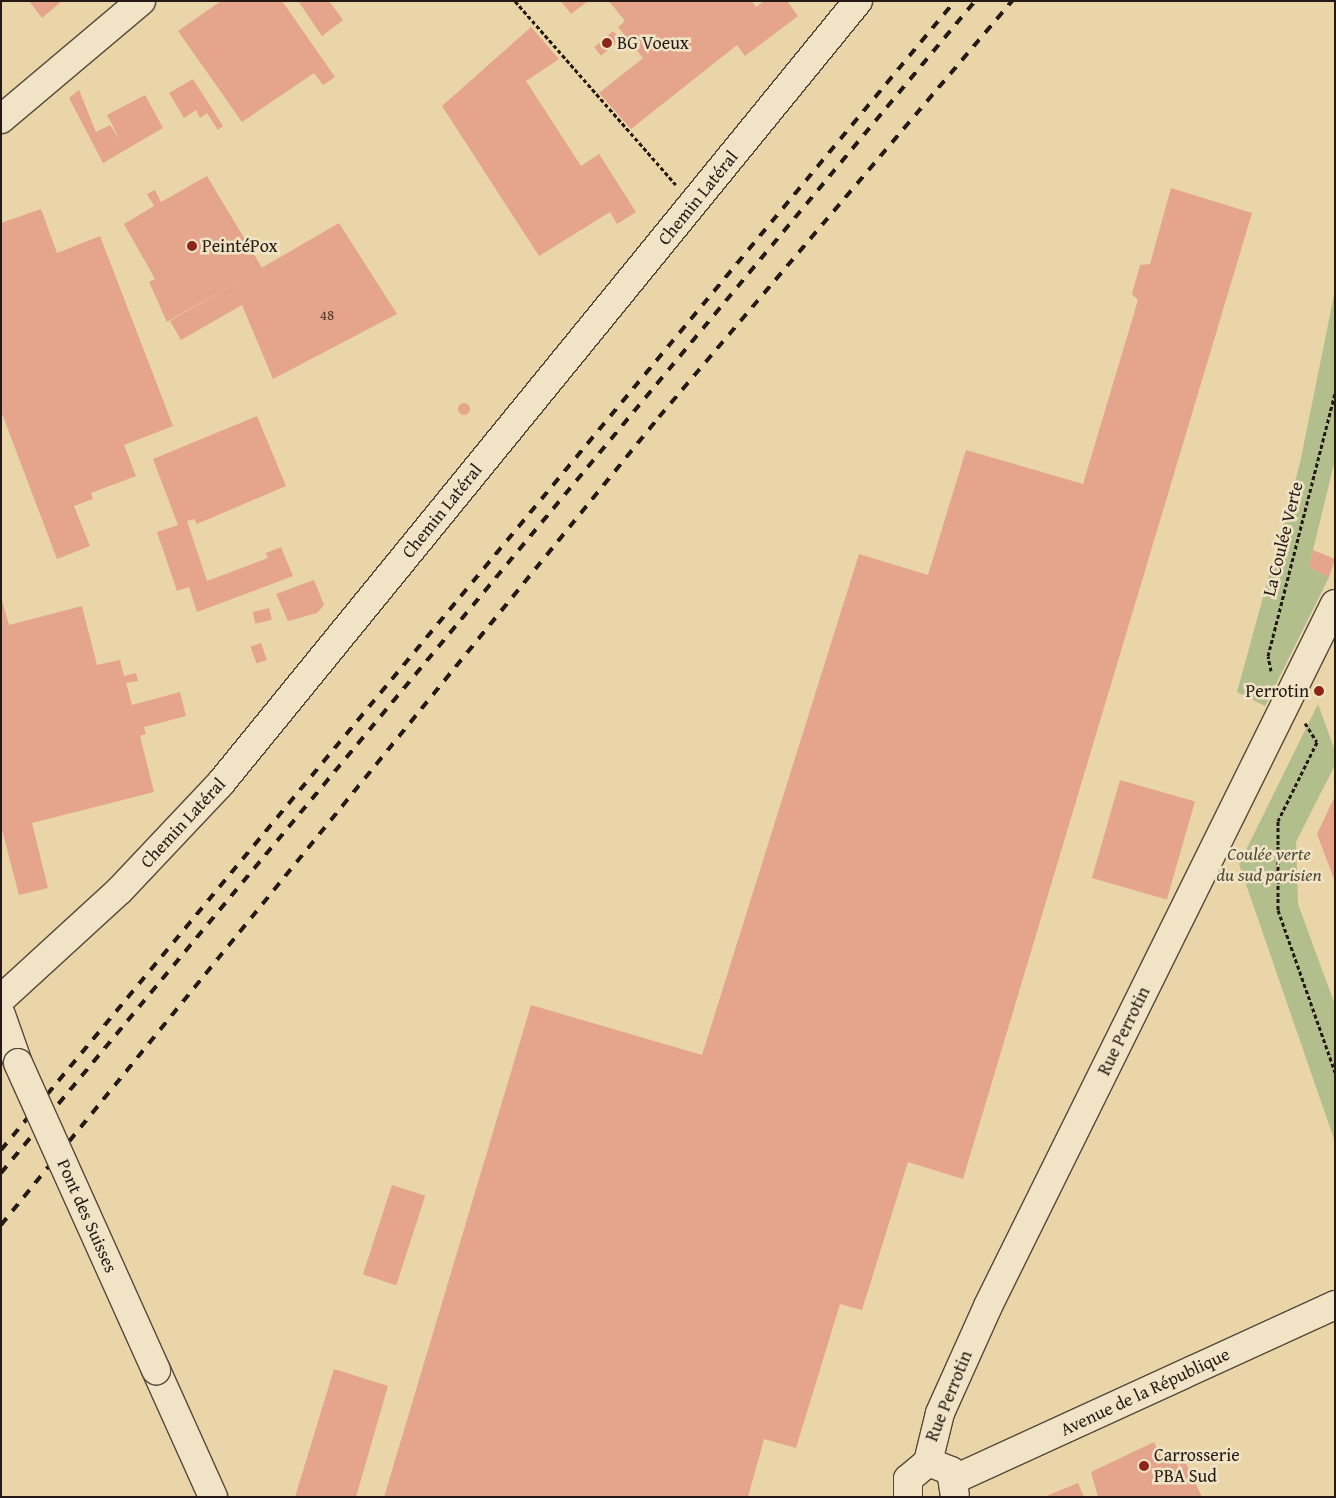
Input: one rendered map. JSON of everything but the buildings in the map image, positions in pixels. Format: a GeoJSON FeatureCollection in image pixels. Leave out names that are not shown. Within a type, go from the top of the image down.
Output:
{"type":"FeatureCollection","features":[{"type":"Feature","properties":{"kind":"street"},"geometry":{"type":"LineString","coordinates":[[1,119],[141,1]]}},
{"type":"Feature","properties":{"kind":"street","name":"Chemin Latéral"},"geometry":{"type":"LineString","coordinates":[[1,999],[120,890],[220,784],[858,1]]}},
{"type":"Feature","properties":{"kind":"street","name":"Rue Perrotin"},"geometry":{"type":"LineString","coordinates":[[928,1462],[940,1413],[984,1314],[1335,604]]}},
{"type":"Feature","properties":{"kind":"street","name":"Pont des Suisses"},"geometry":{"type":"LineString","coordinates":[[1,1015],[18,1063],[213,1497]]}},
{"type":"Feature","properties":{"kind":"street","name":"Avenue de la République"},"geometry":{"type":"LineString","coordinates":[[955,1488],[1335,1305]]}},
{"type":"Feature","properties":{"kind":"street"},"geometry":{"type":"LineString","coordinates":[[908,1497],[908,1479],[928,1462],[945,1466],[955,1488]]}},
{"type":"Feature","properties":{"kind":"path"},"geometry":{"type":"LineString","coordinates":[[515,1],[693,204]]}},
{"type":"Feature","properties":{"kind":"path","name":"La Coulée Verte"},"geometry":{"type":"LineString","coordinates":[[1272,674],[1268,656],[1335,393]]}},
{"type":"Feature","properties":{"kind":"path"},"geometry":{"type":"LineString","coordinates":[[1309,729],[1317,742],[1278,821],[1278,910],[1335,1072]]}},
{"type":"Feature","properties":{"kind":"green space"},"geometry":{"type":"Polygon","coordinates":[[[1335,290],[1335,459],[1309,567],[1329,577],[1265,706],[1237,692],[1300,463],[1335,290]]]}},
{"type":"Feature","properties":{"kind":"green space","name":"Coulée verte du sud parisien"},"geometry":{"type":"Polygon","coordinates":[[[1318,704],[1335,751],[1335,765],[1296,842],[1298,904],[1335,1005],[1335,1142],[1239,864],[1318,704]]]}},
{"type":"Feature","properties":{"kind":"railway"},"geometry":{"type":"LineString","coordinates":[[1,1150],[955,1]]}},
{"type":"Feature","properties":{"kind":"railway"},"geometry":{"type":"LineString","coordinates":[[1,1173],[975,1]]}},
{"type":"Feature","properties":{"kind":"railway"},"geometry":{"type":"LineString","coordinates":[[1,1225],[659,417],[1012,1]]}},
{"type":"Feature","properties":{"kind":"place","name":"BG Voeux"},"geometry":{"type":"Point","coordinates":[607,43]}},
{"type":"Feature","properties":{"kind":"place","name":"PeintéPox"},"geometry":{"type":"Point","coordinates":[192,246]}},
{"type":"Feature","properties":{"kind":"place","name":"Perrotin"},"geometry":{"type":"Point","coordinates":[1319,691]}},
{"type":"Feature","properties":{"kind":"place","name":"Carrosserie PBA Sud"},"geometry":{"type":"Point","coordinates":[1144,1466]}}]}
